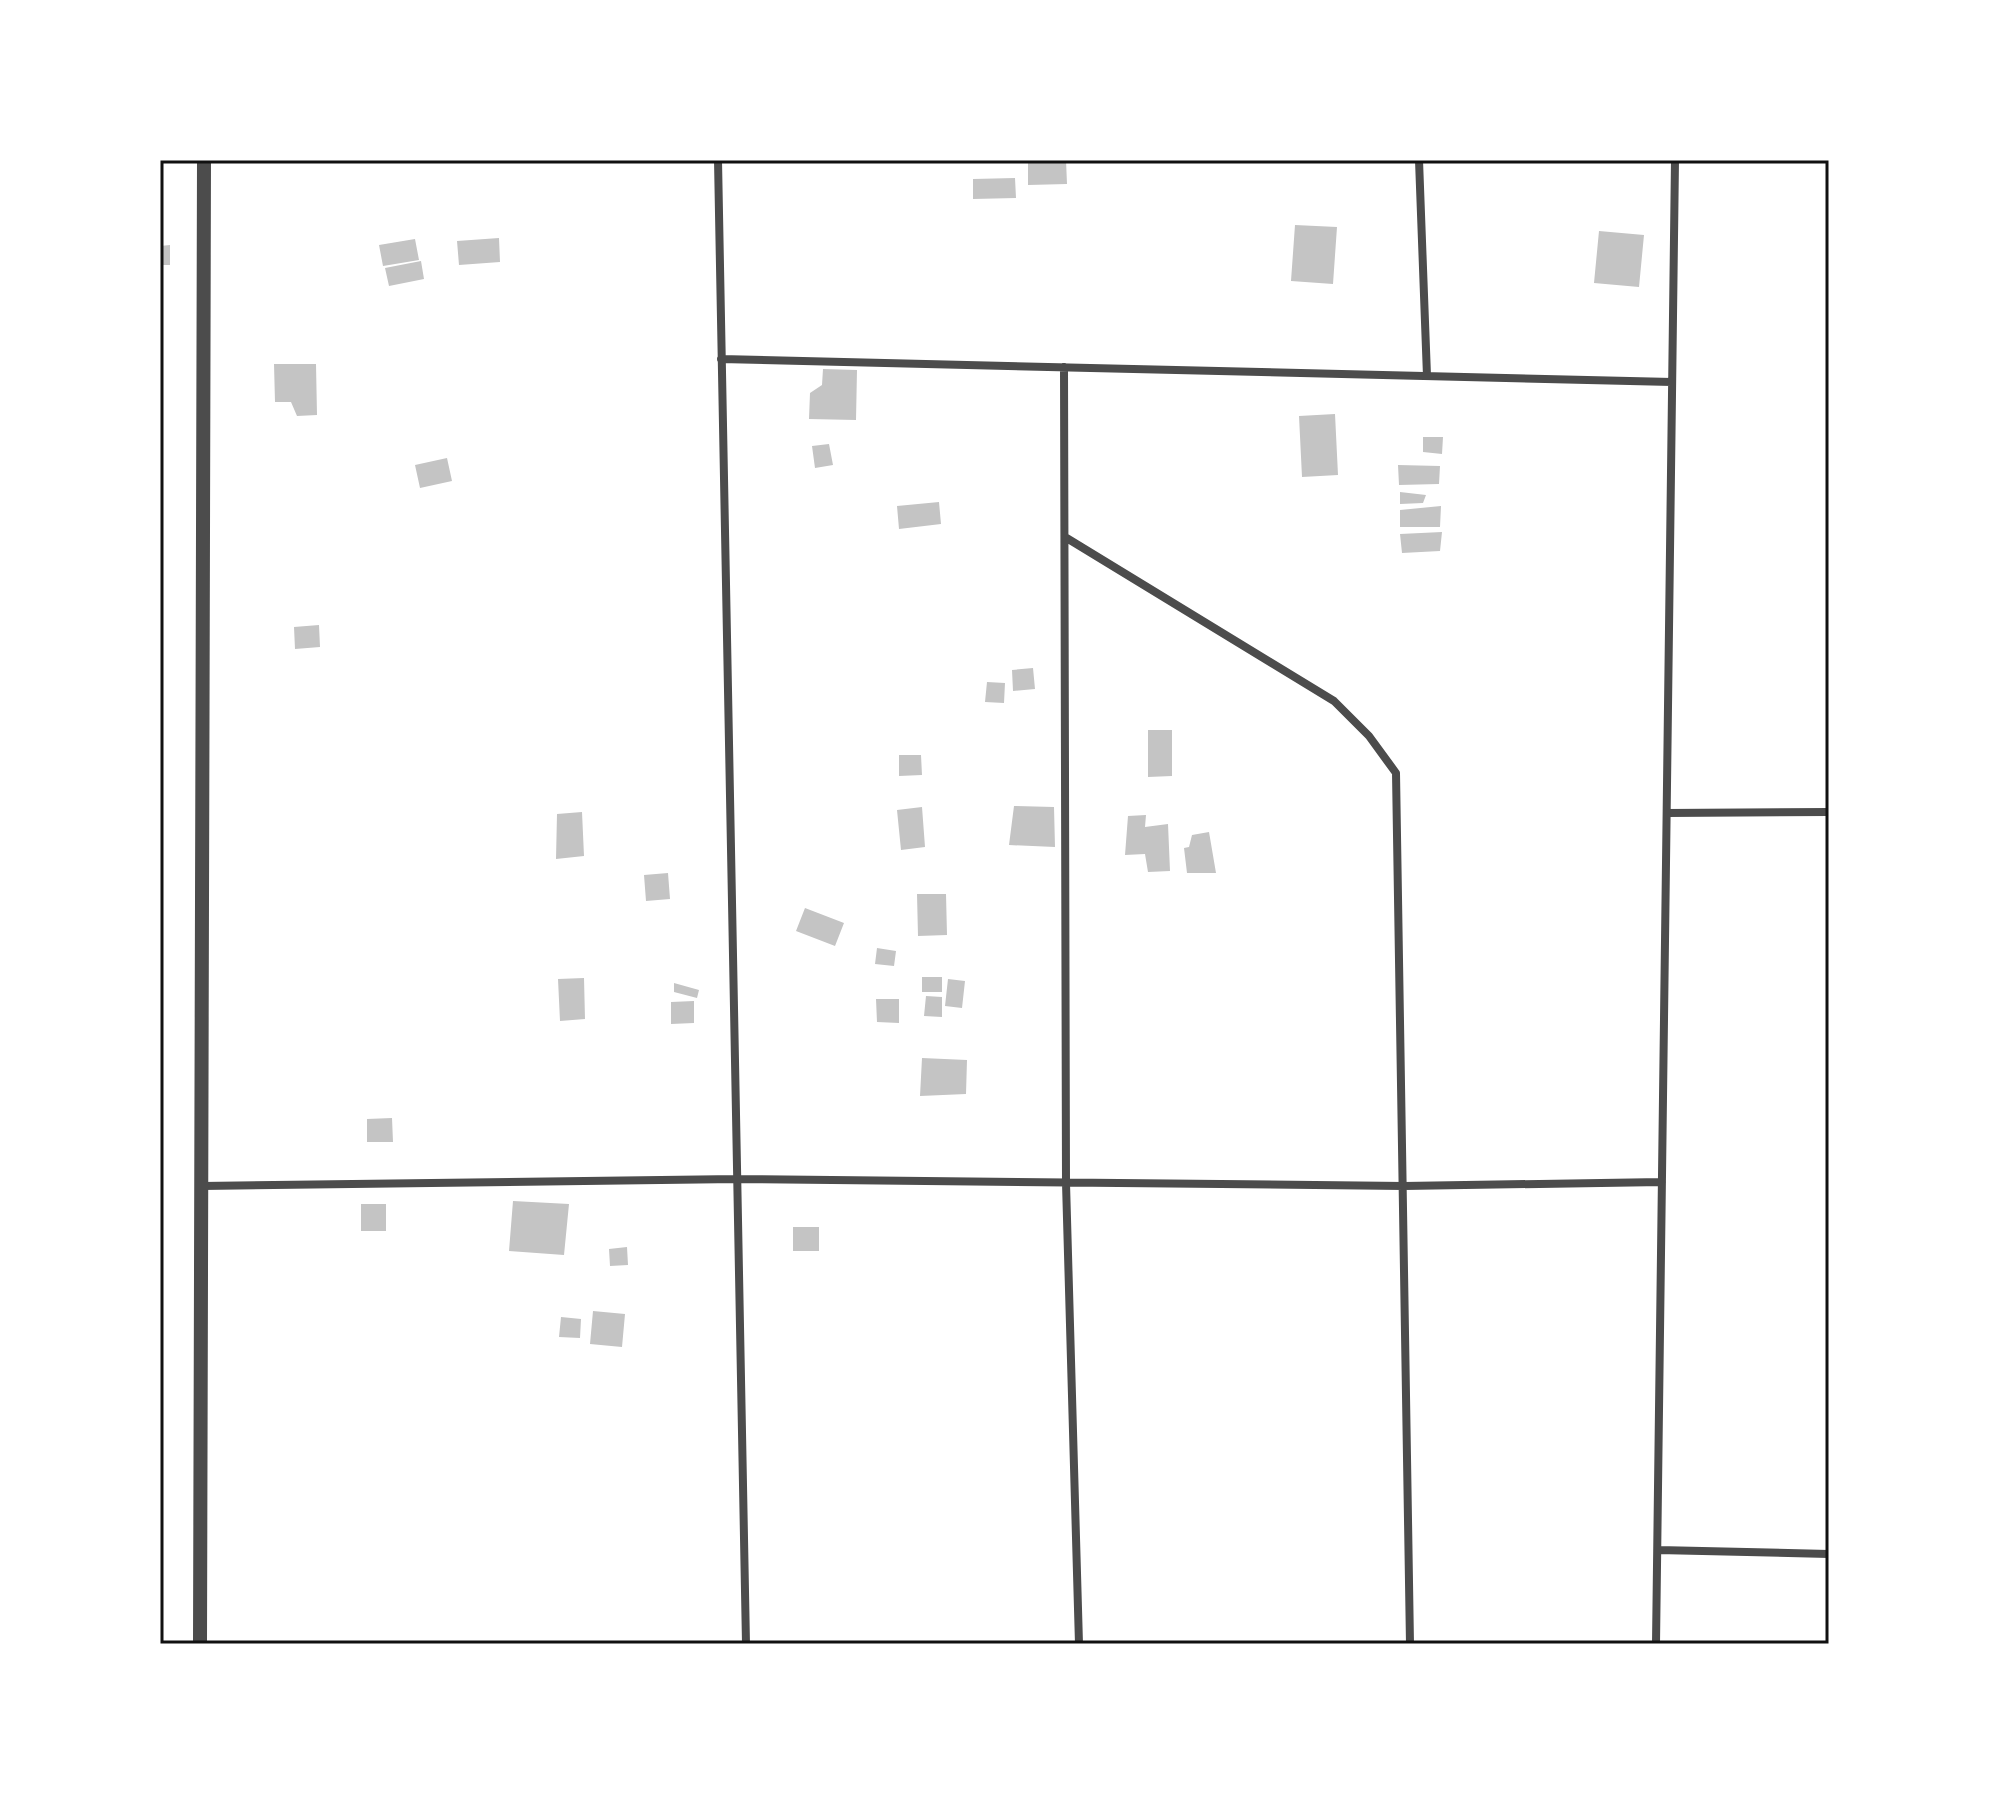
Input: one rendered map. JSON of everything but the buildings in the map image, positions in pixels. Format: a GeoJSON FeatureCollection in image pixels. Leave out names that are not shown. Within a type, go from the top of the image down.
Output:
{"type":"FeatureCollection","features":[{"type":"Feature","properties":{"kind":"street"},"geometry":{"type":"LineString","coordinates":[[200,1644],[204,160]]}},
{"type":"Feature","properties":{"kind":"street"},"geometry":{"type":"LineString","coordinates":[[718,160],[746,1644]]}},
{"type":"Feature","properties":{"kind":"street"},"geometry":{"type":"LineString","coordinates":[[1419,160],[1427,376]]}},
{"type":"Feature","properties":{"kind":"street"},"geometry":{"type":"LineString","coordinates":[[1656,1644],[1675,160]]}},
{"type":"Feature","properties":{"kind":"street"},"geometry":{"type":"LineString","coordinates":[[721,359],[1672,382]]}},
{"type":"Feature","properties":{"kind":"street"},"geometry":{"type":"LineString","coordinates":[[1064,367],[1066,1183],[1079,1644]]}},
{"type":"Feature","properties":{"kind":"street"},"geometry":{"type":"LineString","coordinates":[[1065,537],[1334,701],[1369,736],[1396,773],[1410,1644]]}},
{"type":"Feature","properties":{"kind":"street"},"geometry":{"type":"LineString","coordinates":[[1667,813],[1829,812]]}},
{"type":"Feature","properties":{"kind":"street"},"geometry":{"type":"LineString","coordinates":[[202,1186],[737,1179],[1404,1186],[1662,1182]]}},
{"type":"Feature","properties":{"kind":"street"},"geometry":{"type":"LineString","coordinates":[[1658,1550],[1829,1554]]}}]}
